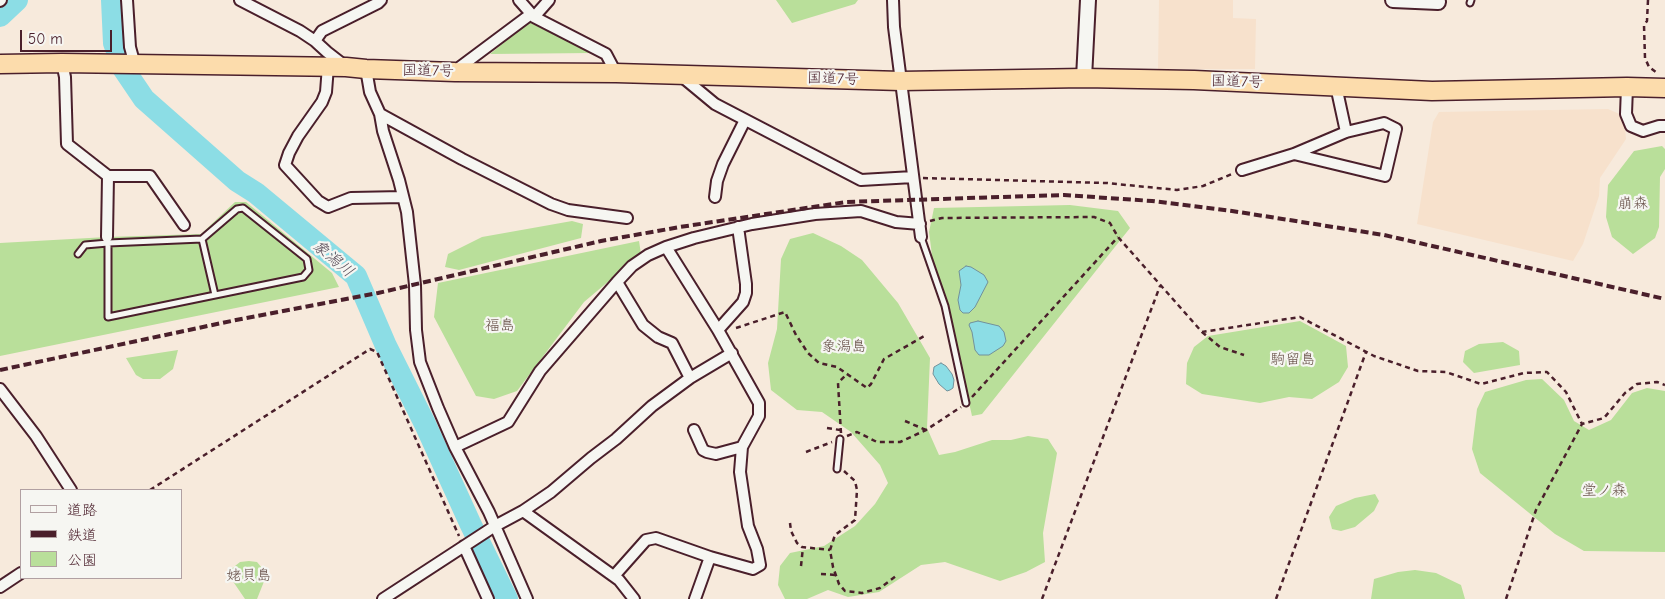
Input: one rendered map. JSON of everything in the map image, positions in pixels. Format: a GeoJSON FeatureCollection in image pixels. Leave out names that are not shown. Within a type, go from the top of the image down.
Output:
{"type":"FeatureCollection","features":[{"type":"Feature","properties":{"kind":"highway","name":"国道7号"},"geometry":{"type":"LineString","coordinates":[[0,64],[328,66],[455,72],[679,74],[901,81],[1084,78],[1432,91],[1628,87],[1664,82]]}},
{"type":"Feature","properties":{"kind":"street"},"geometry":{"type":"LineString","coordinates":[[127,0],[130,47],[134,65]]}},
{"type":"Feature","properties":{"kind":"street"},"geometry":{"type":"LineString","coordinates":[[240,0],[300,31],[346,67]]}},
{"type":"Feature","properties":{"kind":"street"},"geometry":{"type":"LineString","coordinates":[[315,41],[322,31],[381,0]]}},
{"type":"Feature","properties":{"kind":"street"},"geometry":{"type":"LineString","coordinates":[[519,0],[533,15],[606,54],[616,73]]}},
{"type":"Feature","properties":{"kind":"street"},"geometry":{"type":"LineString","coordinates":[[455,72],[533,15],[549,0]]}},
{"type":"Feature","properties":{"kind":"street"},"geometry":{"type":"LineString","coordinates":[[893,0],[894,28],[921,237]]}},
{"type":"Feature","properties":{"kind":"street"},"geometry":{"type":"LineString","coordinates":[[1084,78],[1088,0]]}},
{"type":"Feature","properties":{"kind":"street"},"geometry":{"type":"LineString","coordinates":[[1392,0],[1438,2]]}},
{"type":"Feature","properties":{"kind":"street"},"geometry":{"type":"LineString","coordinates":[[62,63],[65,77],[67,144],[108,176],[150,176],[184,224]]}},
{"type":"Feature","properties":{"kind":"street"},"geometry":{"type":"LineString","coordinates":[[328,66],[326,92],[322,102],[298,136],[285,165],[318,201],[328,207],[351,198],[403,197]]}},
{"type":"Feature","properties":{"kind":"street"},"geometry":{"type":"LineString","coordinates":[[366,69],[370,92],[380,114],[383,131],[407,212],[415,285],[416,330],[420,362],[455,447],[495,526],[528,599]]}},
{"type":"Feature","properties":{"kind":"street"},"geometry":{"type":"LineString","coordinates":[[679,74],[714,104],[861,180],[914,177]]}},
{"type":"Feature","properties":{"kind":"street"},"geometry":{"type":"LineString","coordinates":[[1336,86],[1346,132]]}},
{"type":"Feature","properties":{"kind":"street"},"geometry":{"type":"LineString","coordinates":[[1628,87],[1626,114],[1631,126],[1643,131],[1665,126]]}},
{"type":"Feature","properties":{"kind":"street"},"geometry":{"type":"LineString","coordinates":[[380,114],[462,159],[551,204],[568,210],[627,218]]}},
{"type":"Feature","properties":{"kind":"street"},"geometry":{"type":"LineString","coordinates":[[715,197],[717,181],[723,164],[745,120]]}},
{"type":"Feature","properties":{"kind":"street"},"geometry":{"type":"LineString","coordinates":[[1242,170],[1294,154],[1346,132],[1384,123],[1396,129],[1384,176],[1294,154]]}},
{"type":"Feature","properties":{"kind":"street"},"geometry":{"type":"LineString","coordinates":[[108,176],[108,240]]}},
{"type":"Feature","properties":{"kind":"street"},"geometry":{"type":"LineString","coordinates":[[455,447],[508,422],[540,371],[617,282],[632,266],[648,255],[694,238],[738,227],[815,214],[862,211],[896,222],[920,224]]}},
{"type":"Feature","properties":{"kind":"street"},"geometry":{"type":"LineString","coordinates":[[720,333],[740,307],[746,293],[738,227]]}},
{"type":"Feature","properties":{"kind":"street"},"geometry":{"type":"LineString","coordinates":[[614,576],[646,540],[656,538],[710,557],[753,569],[760,565],[748,526],[740,472],[742,447],[760,416],[759,404],[732,353],[666,247]]}},
{"type":"Feature","properties":{"kind":"street"},"geometry":{"type":"LineString","coordinates":[[617,282],[643,325],[658,337],[672,343],[690,378]]}},
{"type":"Feature","properties":{"kind":"street"},"geometry":{"type":"LineString","coordinates":[[383,599],[551,492],[616,439],[652,406],[690,378],[732,353]]}},
{"type":"Feature","properties":{"kind":"street"},"geometry":{"type":"LineString","coordinates":[[0,389],[36,436],[69,489]]}},
{"type":"Feature","properties":{"kind":"street"},"geometry":{"type":"LineString","coordinates":[[694,430],[702,450],[707,452],[716,454],[742,447]]}},
{"type":"Feature","properties":{"kind":"street"},"geometry":{"type":"LineString","coordinates":[[523,511],[614,576],[634,599]]}},
{"type":"Feature","properties":{"kind":"street"},"geometry":{"type":"LineString","coordinates":[[464,546],[488,599]]}},
{"type":"Feature","properties":{"kind":"street"},"geometry":{"type":"LineString","coordinates":[[695,599],[710,557]]}},
{"type":"Feature","properties":{"kind":"street"},"geometry":{"type":"LineString","coordinates":[[0,587],[20,574]]}},
{"type":"Feature","properties":{"kind":"lane"},"geometry":{"type":"LineString","coordinates":[[78,254],[85,245],[108,240],[202,239],[237,209],[242,208],[307,259],[309,270],[303,277],[108,317],[108,240]]}},
{"type":"Feature","properties":{"kind":"lane"},"geometry":{"type":"LineString","coordinates":[[921,237],[945,306],[966,403]]}},
{"type":"Feature","properties":{"kind":"lane"},"geometry":{"type":"LineString","coordinates":[[202,239],[215,295]]}},
{"type":"Feature","properties":{"kind":"lane"},"geometry":{"type":"LineString","coordinates":[[837,469],[840,439]]}},
{"type":"Feature","properties":{"kind":"path"},"geometry":{"type":"LineString","coordinates":[[1648,0],[1647,21],[1644,25],[1645,58],[1649,67],[1664,82]]}},
{"type":"Feature","properties":{"kind":"path"},"geometry":{"type":"LineString","coordinates":[[914,177],[1107,183],[1177,190],[1203,186],[1242,170]]}},
{"type":"Feature","properties":{"kind":"path"},"geometry":{"type":"LineString","coordinates":[[920,224],[942,218],[1094,217],[1110,223],[1118,237],[1202,332],[1220,347],[1244,355]]}},
{"type":"Feature","properties":{"kind":"path"},"geometry":{"type":"LineString","coordinates":[[806,452],[857,432],[877,442],[900,442],[941,421],[966,403],[1118,237]]}},
{"type":"Feature","properties":{"kind":"path"},"geometry":{"type":"LineString","coordinates":[[1042,599],[1160,286]]}},
{"type":"Feature","properties":{"kind":"path"},"geometry":{"type":"LineString","coordinates":[[720,333],[785,312],[796,335],[808,353],[819,363],[837,367],[867,388],[884,359],[926,335]]}},
{"type":"Feature","properties":{"kind":"path"},"geometry":{"type":"LineString","coordinates":[[1202,332],[1300,317],[1366,352],[1418,372],[1446,372],[1481,384],[1524,373],[1547,372],[1566,392],[1582,424]]}},
{"type":"Feature","properties":{"kind":"path"},"geometry":{"type":"LineString","coordinates":[[152,489],[370,350],[377,352],[464,546]]}},
{"type":"Feature","properties":{"kind":"path"},"geometry":{"type":"LineString","coordinates":[[1276,599],[1366,352]]}},
{"type":"Feature","properties":{"kind":"path"},"geometry":{"type":"LineString","coordinates":[[840,439],[842,430],[838,383],[847,374]]}},
{"type":"Feature","properties":{"kind":"path"},"geometry":{"type":"LineString","coordinates":[[1506,599],[1536,510],[1582,424],[1604,418],[1625,393],[1637,384],[1657,382],[1665,385]]}},
{"type":"Feature","properties":{"kind":"path"},"geometry":{"type":"LineString","coordinates":[[905,421],[926,430]]}},
{"type":"Feature","properties":{"kind":"path"},"geometry":{"type":"LineString","coordinates":[[827,428],[842,430]]}},
{"type":"Feature","properties":{"kind":"path"},"geometry":{"type":"LineString","coordinates":[[837,469],[846,472],[855,480],[857,490],[855,520],[835,535],[830,550],[839,584],[845,592],[862,593],[880,588],[896,576]]}},
{"type":"Feature","properties":{"kind":"path"},"geometry":{"type":"LineString","coordinates":[[790,523],[791,531],[797,543],[803,547],[830,550]]}},
{"type":"Feature","properties":{"kind":"path"},"geometry":{"type":"LineString","coordinates":[[801,566],[803,547]]}},
{"type":"Feature","properties":{"kind":"path"},"geometry":{"type":"LineString","coordinates":[[821,574],[836,574]]}},
{"type":"Feature","properties":{"kind":"shaded area"},"geometry":{"type":"Polygon","coordinates":[[[1159,0],[1233,0],[1233,18],[1256,19],[1255,69],[1158,69],[1159,0]]]}},
{"type":"Feature","properties":{"kind":"shaded area"},"geometry":{"type":"Polygon","coordinates":[[[1608,109],[1624,116],[1626,139],[1600,178],[1599,196],[1583,244],[1573,261],[1417,224],[1433,122],[1439,112],[1608,109]]]}},
{"type":"Feature","properties":{"kind":"green space"},"geometry":{"type":"Polygon","coordinates":[[[776,0],[858,0],[855,4],[792,23],[776,0]]]}},
{"type":"Feature","properties":{"kind":"green space"},"geometry":{"type":"Polygon","coordinates":[[[529,22],[592,53],[490,54],[529,22]]]}},
{"type":"Feature","properties":{"kind":"green space","name":"崩森"},"geometry":{"type":"Polygon","coordinates":[[[1662,146],[1665,149],[1665,169],[1660,177],[1659,227],[1655,238],[1633,254],[1612,237],[1606,217],[1608,185],[1634,151],[1662,146]]]}},
{"type":"Feature","properties":{"kind":"green space"},"geometry":{"type":"Polygon","coordinates":[[[235,202],[246,202],[332,273],[339,287],[0,356],[0,243],[201,234],[235,202]]]}},
{"type":"Feature","properties":{"kind":"green space"},"geometry":{"type":"Polygon","coordinates":[[[1070,205],[1118,211],[1130,228],[982,414],[972,416],[947,304],[934,271],[929,232],[934,208],[1070,205]]]}},
{"type":"Feature","properties":{"kind":"green space"},"geometry":{"type":"Polygon","coordinates":[[[572,221],[583,224],[581,238],[459,270],[445,267],[448,254],[482,237],[572,221]]]}},
{"type":"Feature","properties":{"kind":"green space","name":"象潟島"},"geometry":{"type":"Polygon","coordinates":[[[813,233],[841,246],[862,260],[898,303],[930,358],[927,428],[939,455],[992,440],[1011,440],[1028,436],[1048,439],[1057,453],[1043,533],[1045,562],[1026,572],[1000,581],[945,562],[921,565],[879,592],[848,597],[828,590],[807,599],[785,599],[778,585],[780,566],[790,553],[824,546],[855,526],[875,504],[888,483],[880,465],[851,432],[822,412],[797,410],[771,390],[768,363],[777,329],[781,259],[790,239],[813,233]]]}},
{"type":"Feature","properties":{"kind":"green space","name":"福島"},"geometry":{"type":"Polygon","coordinates":[[[639,241],[641,254],[584,302],[517,391],[494,399],[476,396],[434,317],[438,283],[639,241]]]}},
{"type":"Feature","properties":{"kind":"green space","name":"駒留島"},"geometry":{"type":"Polygon","coordinates":[[[1300,321],[1346,346],[1348,367],[1339,382],[1312,399],[1289,397],[1260,403],[1202,394],[1186,384],[1187,363],[1194,347],[1208,336],[1300,321]]]}},
{"type":"Feature","properties":{"kind":"green space"},"geometry":{"type":"Polygon","coordinates":[[[1503,342],[1519,351],[1520,365],[1474,373],[1463,362],[1465,351],[1479,344],[1503,342]]]}},
{"type":"Feature","properties":{"kind":"green space"},"geometry":{"type":"Polygon","coordinates":[[[178,350],[173,369],[160,379],[143,379],[136,375],[126,358],[178,350]]]}},
{"type":"Feature","properties":{"kind":"green space","name":"堂ノ森"},"geometry":{"type":"Polygon","coordinates":[[[1542,379],[1564,400],[1574,421],[1589,430],[1611,420],[1632,393],[1647,388],[1665,391],[1665,552],[1584,551],[1555,534],[1480,473],[1472,449],[1477,409],[1485,392],[1526,380],[1542,379]]]}},
{"type":"Feature","properties":{"kind":"green space"},"geometry":{"type":"Polygon","coordinates":[[[1375,494],[1379,501],[1374,511],[1355,527],[1341,531],[1332,529],[1329,517],[1336,506],[1355,498],[1375,494]]]}},
{"type":"Feature","properties":{"kind":"green space","name":"姥貝島"},"geometry":{"type":"Polygon","coordinates":[[[240,562],[257,562],[267,574],[257,599],[245,599],[230,577],[230,570],[240,562]]]}},
{"type":"Feature","properties":{"kind":"green space"},"geometry":{"type":"Polygon","coordinates":[[[1415,570],[1436,573],[1461,585],[1465,599],[1371,599],[1374,579],[1398,572],[1415,570]]]}},
{"type":"Feature","properties":{"kind":"water"},"geometry":{"type":"Polygon","coordinates":[[[966,266],[984,275],[988,282],[975,307],[969,313],[963,313],[960,310],[958,300],[961,285],[959,271],[966,266]]]}},
{"type":"Feature","properties":{"kind":"water"},"geometry":{"type":"Polygon","coordinates":[[[978,321],[999,326],[1004,332],[1006,341],[1003,346],[989,355],[979,355],[975,350],[969,325],[978,321]]]}},
{"type":"Feature","properties":{"kind":"water"},"geometry":{"type":"Polygon","coordinates":[[[941,363],[946,366],[954,380],[953,388],[947,391],[939,384],[933,374],[934,367],[941,363]]]}},
{"type":"Feature","properties":{"kind":"waterway"},"geometry":{"type":"LineString","coordinates":[[0,16],[17,0]]}},
{"type":"Feature","properties":{"kind":"waterway","name":"象潟川"},"geometry":{"type":"LineString","coordinates":[[112,0],[114,43],[123,68],[144,99],[237,181],[256,193],[356,276],[386,346],[425,424],[507,599]]}},
{"type":"Feature","properties":{"kind":"railway"},"geometry":{"type":"LineString","coordinates":[[0,370],[236,320],[378,293],[601,241],[846,202],[1064,195],[1152,201],[1232,211],[1384,235],[1665,299]]}}]}
